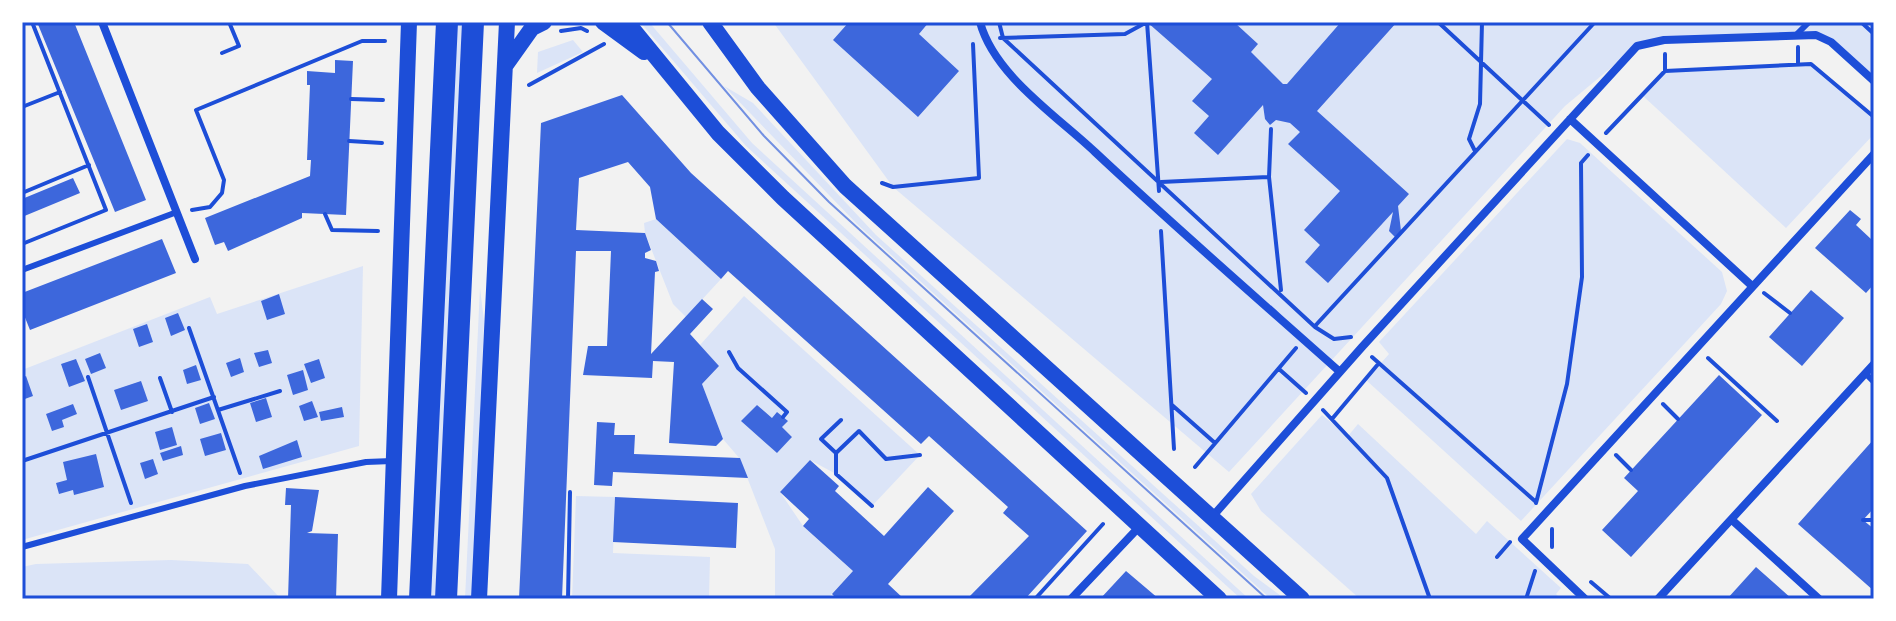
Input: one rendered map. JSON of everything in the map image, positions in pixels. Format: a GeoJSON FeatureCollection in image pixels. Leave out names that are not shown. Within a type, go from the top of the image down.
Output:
{"type":"FeatureCollection","features":[{"type":"Feature","properties":{"kind":"highway"},"geometry":{"type":"LineString","coordinates":[[420,599],[447,22]]}},
{"type":"Feature","properties":{"kind":"highway"},"geometry":{"type":"LineString","coordinates":[[446,599],[473,25]]}},
{"type":"Feature","properties":{"kind":"main road"},"geometry":{"type":"LineString","coordinates":[[389,599],[409,22]]}},
{"type":"Feature","properties":{"kind":"main road"},"geometry":{"type":"LineString","coordinates":[[479,599],[507,22]]}},
{"type":"Feature","properties":{"kind":"main road"},"geometry":{"type":"LineString","coordinates":[[603,22],[662,65]]}},
{"type":"Feature","properties":{"kind":"main road"},"geometry":{"type":"LineString","coordinates":[[627,22],[718,133],[783,198],[1219,599]]}},
{"type":"Feature","properties":{"kind":"main road"},"geometry":{"type":"LineString","coordinates":[[710,22],[758,88],[845,186],[1302,599]]}},
{"type":"Feature","properties":{"kind":"main road"},"geometry":{"type":"LineString","coordinates":[[504,67],[532,28],[550,28]]}},
{"type":"Feature","properties":{"kind":"street"},"geometry":{"type":"LineString","coordinates":[[102,22],[195,259]]}},
{"type":"Feature","properties":{"kind":"street"},"geometry":{"type":"LineString","coordinates":[[980,22],[985,39],[1013,76],[1340,372]]}},
{"type":"Feature","properties":{"kind":"street"},"geometry":{"type":"LineString","coordinates":[[1212,518],[1340,372],[1637,46],[1659,40],[1816,35],[1831,42],[1874,81]]}},
{"type":"Feature","properties":{"kind":"street"},"geometry":{"type":"LineString","coordinates":[[1570,119],[1751,285]]}},
{"type":"Feature","properties":{"kind":"street"},"geometry":{"type":"LineString","coordinates":[[1585,599],[1520,537],[1874,154]]}},
{"type":"Feature","properties":{"kind":"street"},"geometry":{"type":"LineString","coordinates":[[1658,599],[1874,364]]}},
{"type":"Feature","properties":{"kind":"street"},"geometry":{"type":"LineString","coordinates":[[1732,520],[1819,599]]}},
{"type":"Feature","properties":{"kind":"street"},"geometry":{"type":"LineString","coordinates":[[1071,599],[1141,525]]}},
{"type":"Feature","properties":{"kind":"lane"},"geometry":{"type":"LineString","coordinates":[[1797,34],[1809,22]]}},
{"type":"Feature","properties":{"kind":"lane"},"geometry":{"type":"LineString","coordinates":[[22,270],[177,212]]}},
{"type":"Feature","properties":{"kind":"lane"},"geometry":{"type":"LineString","coordinates":[[1865,373],[1874,382]]}},
{"type":"Feature","properties":{"kind":"lane"},"geometry":{"type":"LineString","coordinates":[[22,547],[245,486],[366,462],[393,461]]}},
{"type":"Feature","properties":{"kind":"path"},"geometry":{"type":"LineString","coordinates":[[22,244],[106,210],[32,22]]}},
{"type":"Feature","properties":{"kind":"path"},"geometry":{"type":"LineString","coordinates":[[222,53],[239,46],[229,22]]}},
{"type":"Feature","properties":{"kind":"path"},"geometry":{"type":"LineString","coordinates":[[999,22],[1003,38],[1281,292],[1315,327]]}},
{"type":"Feature","properties":{"kind":"path"},"geometry":{"type":"LineString","coordinates":[[882,183],[893,187],[979,178],[973,43],[985,39],[1125,34],[1147,22],[1174,449]]}},
{"type":"Feature","properties":{"kind":"path"},"geometry":{"type":"LineString","coordinates":[[1438,22],[1557,132]]}},
{"type":"Feature","properties":{"kind":"path"},"geometry":{"type":"LineString","coordinates":[[1475,151],[1469,139],[1480,104],[1482,22]]}},
{"type":"Feature","properties":{"kind":"path"},"geometry":{"type":"LineString","coordinates":[[1195,467],[1315,327],[1595,22]]}},
{"type":"Feature","properties":{"kind":"path"},"geometry":{"type":"LineString","coordinates":[[1861,22],[1874,34]]}},
{"type":"Feature","properties":{"kind":"path"},"geometry":{"type":"LineString","coordinates":[[529,85],[606,43],[581,28],[550,28]]}},
{"type":"Feature","properties":{"kind":"path"},"geometry":{"type":"LineString","coordinates":[[177,212],[210,207],[222,193],[224,180],[196,110],[362,41],[385,41]]}},
{"type":"Feature","properties":{"kind":"path"},"geometry":{"type":"LineString","coordinates":[[1536,502],[1567,384],[1582,277],[1581,163],[1596,143],[1665,71],[1811,64],[1874,117]]}},
{"type":"Feature","properties":{"kind":"path"},"geometry":{"type":"LineString","coordinates":[[22,107],[60,92]]}},
{"type":"Feature","properties":{"kind":"path"},"geometry":{"type":"LineString","coordinates":[[351,99],[383,100]]}},
{"type":"Feature","properties":{"kind":"path"},"geometry":{"type":"LineString","coordinates":[[1271,129],[1269,177],[1281,292]]}},
{"type":"Feature","properties":{"kind":"path"},"geometry":{"type":"LineString","coordinates":[[349,141],[382,143]]}},
{"type":"Feature","properties":{"kind":"path"},"geometry":{"type":"LineString","coordinates":[[22,193],[89,165]]}},
{"type":"Feature","properties":{"kind":"path"},"geometry":{"type":"LineString","coordinates":[[1159,182],[1269,177]]}},
{"type":"Feature","properties":{"kind":"path"},"geometry":{"type":"LineString","coordinates":[[325,214],[332,230],[378,231]]}},
{"type":"Feature","properties":{"kind":"path"},"geometry":{"type":"LineString","coordinates":[[1755,303],[1774,282]]}},
{"type":"Feature","properties":{"kind":"path"},"geometry":{"type":"LineString","coordinates":[[1764,293],[1790,313]]}},
{"type":"Feature","properties":{"kind":"path"},"geometry":{"type":"LineString","coordinates":[[189,328],[245,486]]}},
{"type":"Feature","properties":{"kind":"path"},"geometry":{"type":"LineString","coordinates":[[729,352],[738,368],[787,412],[783,417]]}},
{"type":"Feature","properties":{"kind":"path"},"geometry":{"type":"LineString","coordinates":[[1698,366],[1706,356],[1777,421]]}},
{"type":"Feature","properties":{"kind":"path"},"geometry":{"type":"LineString","coordinates":[[1332,419],[1379,363],[1555,521],[1550,536],[1552,548],[1560,556]]}},
{"type":"Feature","properties":{"kind":"path"},"geometry":{"type":"LineString","coordinates":[[1279,369],[1332,419],[1387,478],[1430,599]]}},
{"type":"Feature","properties":{"kind":"path"},"geometry":{"type":"LineString","coordinates":[[88,377],[136,517]]}},
{"type":"Feature","properties":{"kind":"path"},"geometry":{"type":"LineString","coordinates":[[160,378],[172,412]]}},
{"type":"Feature","properties":{"kind":"path"},"geometry":{"type":"LineString","coordinates":[[218,410],[280,391]]}},
{"type":"Feature","properties":{"kind":"path"},"geometry":{"type":"LineString","coordinates":[[1653,414],[1671,395]]}},
{"type":"Feature","properties":{"kind":"path"},"geometry":{"type":"LineString","coordinates":[[22,461],[214,397]]}},
{"type":"Feature","properties":{"kind":"path"},"geometry":{"type":"LineString","coordinates":[[1171,403],[1215,443]]}},
{"type":"Feature","properties":{"kind":"path"},"geometry":{"type":"LineString","coordinates":[[1662,404],[1678,419]]}},
{"type":"Feature","properties":{"kind":"path"},"geometry":{"type":"LineString","coordinates":[[836,453],[821,439],[841,420]]}},
{"type":"Feature","properties":{"kind":"path"},"geometry":{"type":"LineString","coordinates":[[872,506],[836,474],[836,453],[859,431],[886,459],[920,455]]}},
{"type":"Feature","properties":{"kind":"path"},"geometry":{"type":"LineString","coordinates":[[1605,466],[1625,445]]}},
{"type":"Feature","properties":{"kind":"path"},"geometry":{"type":"LineString","coordinates":[[1616,455],[1631,470]]}},
{"type":"Feature","properties":{"kind":"path"},"geometry":{"type":"LineString","coordinates":[[568,599],[570,492]]}},
{"type":"Feature","properties":{"kind":"path"},"geometry":{"type":"LineString","coordinates":[[1863,520],[1874,520]]}},
{"type":"Feature","properties":{"kind":"path"},"geometry":{"type":"LineString","coordinates":[[1035,599],[1103,524]]}},
{"type":"Feature","properties":{"kind":"path"},"geometry":{"type":"LineString","coordinates":[[1497,557],[1520,537]]}},
{"type":"Feature","properties":{"kind":"path"},"geometry":{"type":"LineString","coordinates":[[1581,573],[1611,599]]}},
{"type":"Feature","properties":{"kind":"shaded area"},"geometry":{"type":"Polygon","coordinates":[[[457,22],[462,22],[436,599],[430,599],[457,22]]]}},
{"type":"Feature","properties":{"kind":"shaded area"},"geometry":{"type":"Polygon","coordinates":[[[640,22],[649,22],[752,143],[1249,599],[1241,599],[746,146],[640,22]]]}},
{"type":"Feature","properties":{"kind":"shaded area"},"geometry":{"type":"Polygon","coordinates":[[[773,22],[1874,22],[1874,81],[1831,42],[1797,34],[1637,46],[1565,106],[1229,472],[893,187],[773,22]]]}},
{"type":"Feature","properties":{"kind":"shaded area"},"geometry":{"type":"Polygon","coordinates":[[[573,40],[583,52],[537,73],[538,52],[573,40]]]}},
{"type":"Feature","properties":{"kind":"shaded area"},"geometry":{"type":"Polygon","coordinates":[[[1811,64],[1874,117],[1874,134],[1786,228],[1642,95],[1665,71],[1811,64]]]}},
{"type":"Feature","properties":{"kind":"shaded area"},"geometry":{"type":"Polygon","coordinates":[[[724,86],[753,103],[876,235],[1254,576],[1285,599],[1271,599],[857,224],[724,86]]]}},
{"type":"Feature","properties":{"kind":"shaded area"},"geometry":{"type":"Polygon","coordinates":[[[1567,139],[1580,143],[1722,272],[1727,291],[1721,304],[1521,521],[1366,380],[1389,354],[1379,342],[1567,139]]]}},
{"type":"Feature","properties":{"kind":"shaded area"},"geometry":{"type":"Polygon","coordinates":[[[656,219],[721,279],[686,317],[673,304],[645,233],[644,223],[656,219]]]}},
{"type":"Feature","properties":{"kind":"shaded area"},"geometry":{"type":"Polygon","coordinates":[[[363,266],[359,446],[22,540],[22,370],[210,297],[217,314],[363,266]]]}},
{"type":"Feature","properties":{"kind":"shaded area"},"geometry":{"type":"Polygon","coordinates":[[[480,288],[484,321],[472,599],[465,599],[480,288]]]}},
{"type":"Feature","properties":{"kind":"shaded area"},"geometry":{"type":"Polygon","coordinates":[[[744,296],[920,455],[872,506],[836,474],[810,460],[780,492],[803,526],[853,571],[827,599],[775,599],[775,549],[740,459],[723,439],[702,384],[719,366],[700,345],[744,296]],[[757,405],[742,421],[777,453],[792,437],[782,427],[787,422],[772,418],[757,405]]]}},
{"type":"Feature","properties":{"kind":"shaded area"},"geometry":{"type":"Polygon","coordinates":[[[1322,415],[1348,436],[1358,424],[1476,534],[1487,521],[1561,588],[1556,594],[1561,599],[1360,599],[1261,511],[1251,494],[1322,415]]]}},
{"type":"Feature","properties":{"kind":"shaded area"},"geometry":{"type":"Polygon","coordinates":[[[576,496],[615,497],[613,553],[710,557],[709,599],[572,599],[576,496]]]}},
{"type":"Feature","properties":{"kind":"shaded area"},"geometry":{"type":"Polygon","coordinates":[[[171,560],[248,564],[281,599],[22,599],[22,567],[171,560]]]}},
{"type":"Feature","properties":{"kind":"building"},"geometry":{"type":"Polygon","coordinates":[[[37,22],[74,22],[146,200],[115,212],[37,22]]]}},
{"type":"Feature","properties":{"kind":"building"},"geometry":{"type":"Polygon","coordinates":[[[849,22],[929,22],[919,34],[959,71],[918,117],[833,40],[849,22]]]}},
{"type":"Feature","properties":{"kind":"building"},"geometry":{"type":"Polygon","coordinates":[[[1147,22],[1234,22],[1258,44],[1251,52],[1283,84],[1287,84],[1341,22],[1397,22],[1317,111],[1409,194],[1398,206],[1401,231],[1395,237],[1389,231],[1393,212],[1328,283],[1305,262],[1320,245],[1304,230],[1340,191],[1288,144],[1300,132],[1290,123],[1276,120],[1270,125],[1265,119],[1263,105],[1218,155],[1194,133],[1209,116],[1192,101],[1212,79],[1147,22]]]}},
{"type":"Feature","properties":{"kind":"building"},"geometry":{"type":"Polygon","coordinates":[[[335,60],[353,61],[346,215],[302,213],[302,218],[228,251],[224,242],[215,245],[205,218],[310,176],[311,160],[307,160],[310,85],[307,85],[307,71],[335,73],[335,60]]]}},
{"type":"Feature","properties":{"kind":"building"},"geometry":{"type":"Polygon","coordinates":[[[622,95],[691,173],[1087,531],[1025,599],[967,599],[1029,536],[1003,513],[1008,507],[929,436],[921,444],[728,271],[721,279],[656,219],[650,187],[628,162],[579,178],[576,230],[645,233],[651,250],[645,253],[645,258],[656,261],[659,271],[655,272],[651,354],[702,299],[713,309],[690,334],[719,366],[702,384],[723,439],[716,446],[669,443],[674,362],[653,361],[652,378],[583,375],[588,346],[607,346],[611,251],[576,251],[562,599],[519,599],[541,123],[622,95]]]}},
{"type":"Feature","properties":{"kind":"building"},"geometry":{"type":"Polygon","coordinates":[[[73,178],[80,193],[22,217],[22,199],[73,178]]]}},
{"type":"Feature","properties":{"kind":"building"},"geometry":{"type":"Polygon","coordinates":[[[1850,210],[1861,219],[1856,225],[1871,239],[1874,236],[1874,284],[1866,293],[1815,248],[1850,210]]]}},
{"type":"Feature","properties":{"kind":"building"},"geometry":{"type":"Polygon","coordinates":[[[162,239],[176,273],[30,330],[22,310],[22,293],[162,239]]]}},
{"type":"Feature","properties":{"kind":"building"},"geometry":{"type":"Polygon","coordinates":[[[1811,290],[1844,318],[1802,366],[1769,337],[1811,290]]]}},
{"type":"Feature","properties":{"kind":"building"},"geometry":{"type":"Polygon","coordinates":[[[279,294],[285,314],[267,320],[261,301],[279,294]]]}},
{"type":"Feature","properties":{"kind":"building"},"geometry":{"type":"Polygon","coordinates":[[[178,313],[185,330],[171,336],[165,318],[178,313]]]}},
{"type":"Feature","properties":{"kind":"building"},"geometry":{"type":"Polygon","coordinates":[[[147,324],[153,342],[139,347],[133,329],[147,324]]]}},
{"type":"Feature","properties":{"kind":"building"},"geometry":{"type":"Polygon","coordinates":[[[268,350],[272,363],[259,367],[254,353],[268,350]]]}},
{"type":"Feature","properties":{"kind":"building"},"geometry":{"type":"Polygon","coordinates":[[[100,353],[106,368],[91,374],[85,359],[100,353]]]}},
{"type":"Feature","properties":{"kind":"building"},"geometry":{"type":"Polygon","coordinates":[[[240,358],[244,372],[231,377],[226,363],[240,358]]]}},
{"type":"Feature","properties":{"kind":"building"},"geometry":{"type":"Polygon","coordinates":[[[76,359],[85,381],[69,387],[61,364],[76,359]]]}},
{"type":"Feature","properties":{"kind":"building"},"geometry":{"type":"Polygon","coordinates":[[[319,359],[325,378],[311,383],[304,364],[319,359]]]}},
{"type":"Feature","properties":{"kind":"building"},"geometry":{"type":"Polygon","coordinates":[[[196,365],[201,380],[187,384],[183,370],[196,365]]]}},
{"type":"Feature","properties":{"kind":"building"},"geometry":{"type":"Polygon","coordinates":[[[303,370],[308,390],[293,395],[287,375],[303,370]]]}},
{"type":"Feature","properties":{"kind":"building"},"geometry":{"type":"Polygon","coordinates":[[[1719,375],[1762,415],[1631,557],[1602,530],[1638,491],[1624,478],[1719,375]]]}},
{"type":"Feature","properties":{"kind":"building"},"geometry":{"type":"Polygon","coordinates":[[[26,376],[33,396],[22,400],[22,378],[26,376]]]}},
{"type":"Feature","properties":{"kind":"building"},"geometry":{"type":"Polygon","coordinates":[[[141,381],[148,401],[121,410],[114,390],[141,381]]]}},
{"type":"Feature","properties":{"kind":"building"},"geometry":{"type":"Polygon","coordinates":[[[266,398],[272,417],[256,422],[250,403],[266,398]]]}},
{"type":"Feature","properties":{"kind":"building"},"geometry":{"type":"Polygon","coordinates":[[[312,401],[318,417],[304,421],[299,406],[312,401]]]}},
{"type":"Feature","properties":{"kind":"building"},"geometry":{"type":"Polygon","coordinates":[[[209,403],[215,419],[200,424],[195,408],[209,403]]]}},
{"type":"Feature","properties":{"kind":"building"},"geometry":{"type":"Polygon","coordinates":[[[73,404],[77,414],[62,420],[64,427],[52,431],[46,414],[73,404]]]}},
{"type":"Feature","properties":{"kind":"building"},"geometry":{"type":"Polygon","coordinates":[[[757,405],[772,418],[777,412],[788,421],[782,427],[792,437],[777,453],[741,421],[757,405]]]}},
{"type":"Feature","properties":{"kind":"building"},"geometry":{"type":"Polygon","coordinates":[[[342,407],[344,417],[321,421],[319,412],[342,407]]]}},
{"type":"Feature","properties":{"kind":"building"},"geometry":{"type":"Polygon","coordinates":[[[597,422],[615,423],[614,435],[635,435],[634,454],[740,458],[748,478],[613,472],[612,486],[594,485],[597,422]]]}},
{"type":"Feature","properties":{"kind":"building"},"geometry":{"type":"Polygon","coordinates":[[[172,427],[177,445],[160,450],[155,432],[172,427]]]}},
{"type":"Feature","properties":{"kind":"building"},"geometry":{"type":"Polygon","coordinates":[[[221,433],[226,450],[205,456],[200,439],[221,433]]]}},
{"type":"Feature","properties":{"kind":"building"},"geometry":{"type":"Polygon","coordinates":[[[1874,439],[1874,508],[1863,520],[1874,529],[1874,591],[1798,524],[1874,439]]]}},
{"type":"Feature","properties":{"kind":"building"},"geometry":{"type":"Polygon","coordinates":[[[297,440],[302,457],[263,469],[259,456],[297,440]]]}},
{"type":"Feature","properties":{"kind":"building"},"geometry":{"type":"Polygon","coordinates":[[[181,446],[183,455],[163,461],[160,453],[181,446]]]}},
{"type":"Feature","properties":{"kind":"building"},"geometry":{"type":"Polygon","coordinates":[[[96,454],[104,487],[74,495],[73,490],[59,494],[56,483],[67,480],[63,462],[96,454]]]}},
{"type":"Feature","properties":{"kind":"building"},"geometry":{"type":"Polygon","coordinates":[[[153,459],[158,474],[145,479],[140,463],[153,459]]]}},
{"type":"Feature","properties":{"kind":"building"},"geometry":{"type":"Polygon","coordinates":[[[810,460],[839,486],[835,491],[884,536],[928,487],[954,511],[888,584],[904,599],[837,599],[832,594],[853,571],[803,526],[809,519],[780,492],[810,460]]]}},
{"type":"Feature","properties":{"kind":"building"},"geometry":{"type":"Polygon","coordinates":[[[286,488],[319,490],[312,531],[307,533],[338,534],[336,599],[288,599],[291,505],[285,505],[286,488]]]}},
{"type":"Feature","properties":{"kind":"building"},"geometry":{"type":"Polygon","coordinates":[[[615,497],[738,503],[736,548],[613,542],[615,497]]]}},
{"type":"Feature","properties":{"kind":"building"},"geometry":{"type":"Polygon","coordinates":[[[1756,567],[1792,599],[1727,599],[1756,567]]]}},
{"type":"Feature","properties":{"kind":"building"},"geometry":{"type":"Polygon","coordinates":[[[1126,571],[1159,599],[1100,599],[1126,571]]]}},
{"type":"Feature","properties":{"kind":"tram line"},"geometry":{"type":"LineString","coordinates":[[667,22],[764,136],[829,202],[1267,599]]}}]}
